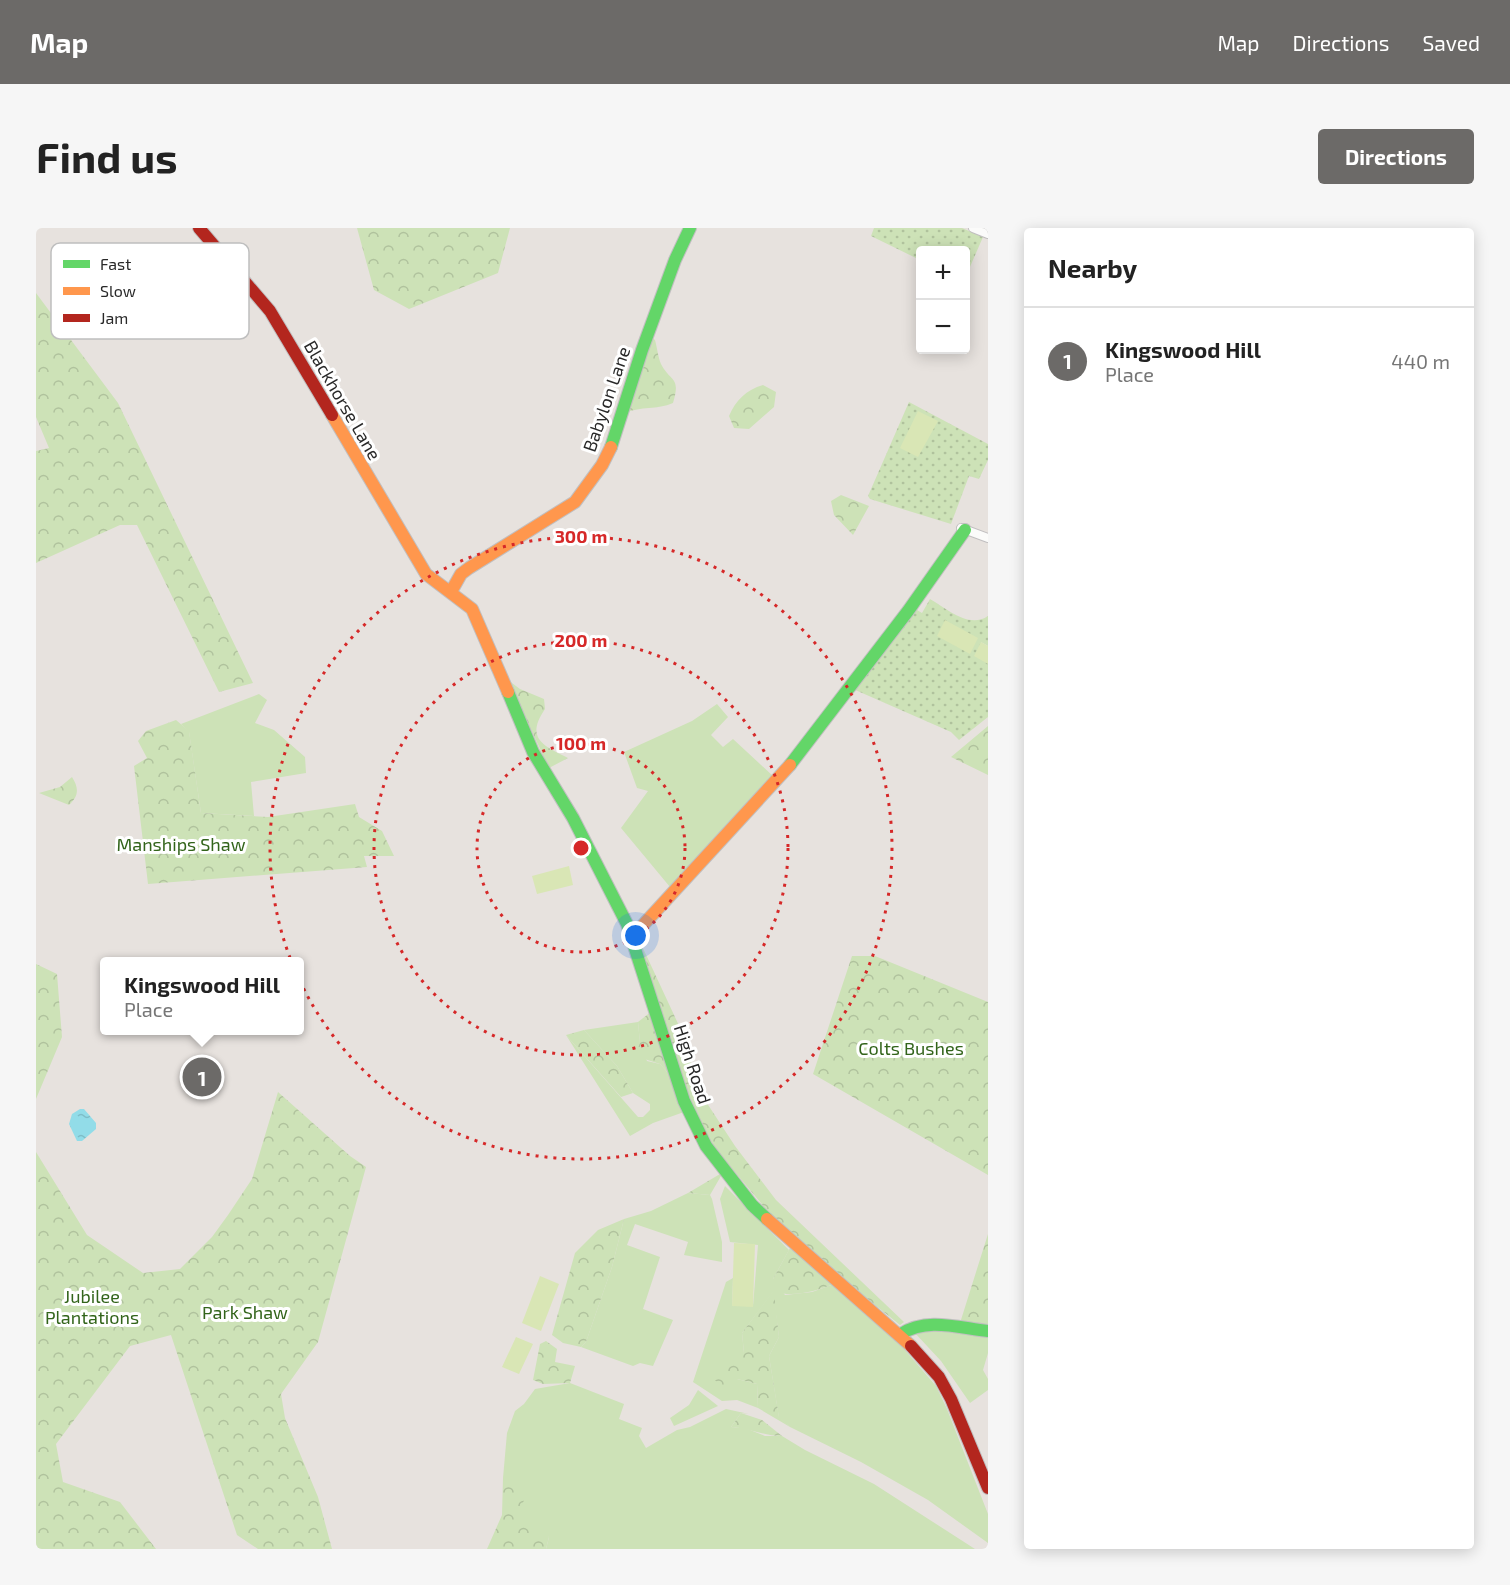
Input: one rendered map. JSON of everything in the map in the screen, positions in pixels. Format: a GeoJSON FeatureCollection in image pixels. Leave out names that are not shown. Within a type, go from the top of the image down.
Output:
{"type":"FeatureCollection","features":[{"type":"Feature","properties":{"kind":"street","name":"Blackhorse Lane"},"geometry":{"type":"LineString","coordinates":[[199,228],[212,243]]}},
{"type":"Feature","properties":{"kind":"street","name":"Babylon Lane"},"geometry":{"type":"LineString","coordinates":[[452,590],[461,574],[469,568],[575,502],[602,465],[616,437],[642,350],[675,260],[690,228]]}},
{"type":"Feature","properties":{"kind":"street"},"geometry":{"type":"LineString","coordinates":[[973,228],[988,234]]}},
{"type":"Feature","properties":{"kind":"street","name":"Blackhorse Lane"},"geometry":{"type":"LineString","coordinates":[[249,286],[270,311],[418,563],[435,582],[452,590]]}},
{"type":"Feature","properties":{"kind":"street"},"geometry":{"type":"LineString","coordinates":[[632,937],[785,771],[908,611],[963,529],[988,538]]}},
{"type":"Feature","properties":{"kind":"street","name":"High Road"},"geometry":{"type":"LineString","coordinates":[[452,590],[461,596],[472,609],[520,727],[573,818],[632,937],[684,1101],[706,1146],[752,1205],[801,1251],[901,1334],[939,1377],[951,1399],[988,1488]]}},
{"type":"Feature","properties":{"kind":"street"},"geometry":{"type":"LineString","coordinates":[[901,1334],[910,1327],[932,1324],[988,1331]]}},
{"type":"Feature","properties":{"kind":"green space"},"geometry":{"type":"Polygon","coordinates":[[[357,228],[510,228],[498,273],[409,309],[374,290],[357,228]]]}},
{"type":"Feature","properties":{"kind":"green space"},"geometry":{"type":"Polygon","coordinates":[[[874,228],[962,228],[983,237],[970,267],[970,246],[916,246],[916,258],[871,236],[874,228]]]}},
{"type":"Feature","properties":{"kind":"green space"},"geometry":{"type":"Polygon","coordinates":[[[36,293],[51,313],[51,339],[70,339],[118,403],[253,683],[219,692],[137,525],[120,525],[36,563],[36,451],[49,448],[36,417],[36,293]]]}},
{"type":"Feature","properties":{"kind":"green space"},"geometry":{"type":"Polygon","coordinates":[[[650,336],[655,340],[661,364],[674,380],[676,388],[673,403],[625,413],[650,336]]]}},
{"type":"Feature","properties":{"kind":"green space"},"geometry":{"type":"Polygon","coordinates":[[[763,385],[776,392],[774,407],[749,429],[734,428],[729,416],[735,405],[742,396],[763,385]]]}},
{"type":"Feature","properties":{"kind":"green space"},"geometry":{"type":"Polygon","coordinates":[[[909,402],[988,444],[988,460],[979,479],[969,476],[951,524],[870,499],[868,496],[909,402]]]}},
{"type":"Feature","properties":{"kind":"green space"},"geometry":{"type":"Polygon","coordinates":[[[918,411],[938,421],[918,457],[900,448],[918,411]]]}},
{"type":"Feature","properties":{"kind":"green space"},"geometry":{"type":"Polygon","coordinates":[[[841,495],[869,506],[853,535],[834,515],[831,501],[841,495]]]}},
{"type":"Feature","properties":{"kind":"green space"},"geometry":{"type":"Polygon","coordinates":[[[930,599],[966,619],[981,619],[988,616],[988,646],[981,642],[988,663],[988,717],[959,740],[951,732],[853,689],[917,610],[922,613],[930,599]]]}},
{"type":"Feature","properties":{"kind":"green space"},"geometry":{"type":"Polygon","coordinates":[[[945,620],[978,638],[970,654],[937,636],[945,620]]]}},
{"type":"Feature","properties":{"kind":"green space"},"geometry":{"type":"Polygon","coordinates":[[[981,642],[988,646],[988,664],[974,656],[981,642]]]}},
{"type":"Feature","properties":{"kind":"green space"},"geometry":{"type":"Polygon","coordinates":[[[508,680],[520,689],[544,699],[545,709],[539,719],[537,734],[544,745],[568,758],[549,768],[508,680]]]}},
{"type":"Feature","properties":{"kind":"green space"},"geometry":{"type":"Polygon","coordinates":[[[259,694],[267,700],[255,723],[274,730],[305,757],[306,773],[251,782],[254,816],[201,813],[189,732],[181,724],[259,694]]]}},
{"type":"Feature","properties":{"kind":"green space"},"geometry":{"type":"Polygon","coordinates":[[[717,704],[728,717],[711,735],[723,747],[733,739],[773,776],[670,887],[621,828],[648,791],[637,788],[624,752],[692,721],[717,704]]]}},
{"type":"Feature","properties":{"kind":"green space","name":"Manships Shaw"},"geometry":{"type":"Polygon","coordinates":[[[176,720],[189,731],[201,813],[268,817],[355,804],[359,817],[382,831],[394,856],[364,856],[367,867],[148,884],[134,766],[147,758],[138,741],[146,731],[176,720]]]}},
{"type":"Feature","properties":{"kind":"green space"},"geometry":{"type":"Polygon","coordinates":[[[988,726],[988,775],[951,757],[988,726]]]}},
{"type":"Feature","properties":{"kind":"green space"},"geometry":{"type":"Polygon","coordinates":[[[72,777],[77,792],[69,805],[39,793],[60,787],[72,777]]]}},
{"type":"Feature","properties":{"kind":"green space"},"geometry":{"type":"Polygon","coordinates":[[[569,866],[573,885],[537,894],[532,876],[569,866]]]}},
{"type":"Feature","properties":{"kind":"green space"},"geometry":{"type":"Polygon","coordinates":[[[646,934],[642,946],[681,1030],[699,1091],[735,1146],[776,1200],[904,1322],[900,1325],[828,1267],[770,1214],[714,1147],[690,1100],[636,937],[646,934]]]}},
{"type":"Feature","properties":{"kind":"green space","name":"Colts Bushes"},"geometry":{"type":"Polygon","coordinates":[[[852,956],[875,956],[988,1002],[988,1175],[813,1074],[852,956]]]}},
{"type":"Feature","properties":{"kind":"green space"},"geometry":{"type":"Polygon","coordinates":[[[36,964],[57,974],[62,1037],[36,1099],[36,964]]]}},
{"type":"Feature","properties":{"kind":"green space"},"geometry":{"type":"Polygon","coordinates":[[[652,1011],[675,1081],[660,1064],[635,1056],[640,1043],[638,1022],[652,1011]]]}},
{"type":"Feature","properties":{"kind":"green space"},"geometry":{"type":"Polygon","coordinates":[[[638,1022],[640,1043],[647,1061],[660,1064],[675,1081],[684,1112],[653,1123],[630,1136],[566,1035],[638,1117],[643,1117],[650,1110],[650,1104],[633,1093],[617,1066],[584,1030],[638,1022]]]}},
{"type":"Feature","properties":{"kind":"green space"},"geometry":{"type":"Polygon","coordinates":[[[584,1030],[617,1066],[633,1093],[621,1097],[566,1035],[584,1030]]]}},
{"type":"Feature","properties":{"kind":"green space","name":"Park Shaw"},"geometry":{"type":"Polygon","coordinates":[[[278,1092],[350,1156],[366,1167],[318,1342],[281,1394],[285,1418],[318,1497],[332,1549],[258,1549],[237,1535],[171,1335],[130,1346],[56,1444],[63,1482],[120,1502],[156,1549],[36,1549],[36,1152],[87,1235],[143,1273],[180,1269],[212,1237],[252,1179],[278,1092]]]}},
{"type":"Feature","properties":{"kind":"green space"},"geometry":{"type":"Polygon","coordinates":[[[720,1174],[710,1195],[688,1193],[720,1174]]]}},
{"type":"Feature","properties":{"kind":"green space"},"geometry":{"type":"Polygon","coordinates":[[[725,1186],[789,1250],[773,1279],[785,1295],[812,1292],[834,1284],[904,1349],[936,1386],[988,1514],[988,1543],[928,1500],[861,1462],[790,1427],[779,1418],[769,1356],[779,1337],[773,1292],[742,1333],[744,1353],[737,1379],[757,1384],[758,1408],[737,1400],[722,1401],[693,1382],[726,1282],[733,1278],[732,1306],[753,1306],[758,1245],[730,1242],[720,1199],[725,1186]]]}},
{"type":"Feature","properties":{"kind":"green space"},"geometry":{"type":"Polygon","coordinates":[[[688,1193],[710,1195],[712,1199],[722,1242],[722,1262],[684,1255],[688,1242],[635,1224],[627,1245],[660,1257],[643,1309],[673,1320],[653,1366],[640,1363],[633,1366],[581,1347],[586,1342],[612,1267],[624,1219],[651,1211],[688,1193]]]}},
{"type":"Feature","properties":{"kind":"green space"},"geometry":{"type":"Polygon","coordinates":[[[624,1219],[612,1267],[586,1342],[581,1347],[563,1343],[552,1335],[575,1253],[598,1230],[624,1219]]]}},
{"type":"Feature","properties":{"kind":"green space"},"geometry":{"type":"Polygon","coordinates":[[[988,1234],[988,1325],[960,1323],[988,1234]]]}},
{"type":"Feature","properties":{"kind":"green space"},"geometry":{"type":"Polygon","coordinates":[[[734,1243],[755,1244],[753,1307],[732,1306],[734,1243]]]}},
{"type":"Feature","properties":{"kind":"green space"},"geometry":{"type":"Polygon","coordinates":[[[790,1248],[834,1284],[804,1293],[774,1292],[779,1337],[769,1356],[779,1417],[790,1427],[758,1408],[757,1384],[737,1379],[723,1386],[713,1379],[721,1364],[744,1353],[742,1333],[773,1291],[773,1279],[790,1248]]]}},
{"type":"Feature","properties":{"kind":"green space"},"geometry":{"type":"Polygon","coordinates":[[[540,1276],[559,1284],[541,1331],[522,1323],[540,1276]]]}},
{"type":"Feature","properties":{"kind":"green space"},"geometry":{"type":"Polygon","coordinates":[[[940,1329],[988,1336],[988,1353],[983,1370],[988,1379],[988,1390],[970,1403],[941,1361],[914,1332],[940,1329]]]}},
{"type":"Feature","properties":{"kind":"green space"},"geometry":{"type":"Polygon","coordinates":[[[516,1337],[533,1344],[519,1374],[502,1367],[516,1337]]]}},
{"type":"Feature","properties":{"kind":"green space"},"geometry":{"type":"Polygon","coordinates":[[[546,1341],[557,1349],[555,1362],[575,1366],[570,1383],[543,1384],[533,1380],[540,1344],[546,1341]]]}},
{"type":"Feature","properties":{"kind":"green space"},"geometry":{"type":"Polygon","coordinates":[[[570,1383],[624,1404],[619,1419],[642,1428],[639,1436],[646,1448],[677,1430],[690,1427],[726,1409],[749,1414],[741,1413],[731,1427],[745,1428],[765,1436],[782,1436],[874,1484],[975,1549],[546,1549],[549,1537],[514,1518],[503,1478],[507,1433],[515,1411],[524,1404],[535,1389],[570,1383]]]}},
{"type":"Feature","properties":{"kind":"green space"},"geometry":{"type":"Polygon","coordinates":[[[698,1390],[718,1406],[674,1426],[670,1418],[689,1405],[698,1390]]]}},
{"type":"Feature","properties":{"kind":"green space"},"geometry":{"type":"Polygon","coordinates":[[[741,1413],[762,1420],[782,1436],[731,1427],[741,1413]]]}},
{"type":"Feature","properties":{"kind":"green space"},"geometry":{"type":"Polygon","coordinates":[[[503,1478],[533,1483],[515,1518],[542,1525],[549,1537],[546,1549],[487,1549],[502,1515],[503,1478]]]}},
{"type":"Feature","properties":{"kind":"water"},"geometry":{"type":"Polygon","coordinates":[[[84,1109],[96,1123],[96,1129],[82,1141],[77,1141],[69,1124],[72,1114],[84,1109]]]}},
{"type":"Feature","properties":{"kind":"traffic: fast"},"geometry":{"type":"LineString","coordinates":[[611,447],[642,350],[675,260],[690,228]]}},
{"type":"Feature","properties":{"kind":"traffic: fast"},"geometry":{"type":"LineString","coordinates":[[790,765],[908,611],[965,530]]}},
{"type":"Feature","properties":{"kind":"traffic: fast"},"geometry":{"type":"LineString","coordinates":[[508,692],[533,752],[573,818],[627,924],[684,1101],[706,1146],[752,1205],[767,1219]]}},
{"type":"Feature","properties":{"kind":"traffic: fast"},"geometry":{"type":"LineString","coordinates":[[901,1334],[921,1326],[932,1325],[988,1331]]}},
{"type":"Feature","properties":{"kind":"traffic: slow"},"geometry":{"type":"LineString","coordinates":[[332,415],[426,574],[472,609],[508,692]]}},
{"type":"Feature","properties":{"kind":"traffic: slow"},"geometry":{"type":"LineString","coordinates":[[452,590],[461,574],[469,568],[575,502],[602,465],[611,447]]}},
{"type":"Feature","properties":{"kind":"traffic: slow"},"geometry":{"type":"LineString","coordinates":[[632,937],[790,765]]}},
{"type":"Feature","properties":{"kind":"traffic: slow"},"geometry":{"type":"LineString","coordinates":[[767,1219],[911,1346]]}},
{"type":"Feature","properties":{"kind":"traffic: jam"},"geometry":{"type":"LineString","coordinates":[[199,228],[212,243]]}},
{"type":"Feature","properties":{"kind":"traffic: jam"},"geometry":{"type":"LineString","coordinates":[[249,286],[270,311],[332,415]]}},
{"type":"Feature","properties":{"kind":"traffic: jam"},"geometry":{"type":"LineString","coordinates":[[911,1346],[939,1377],[951,1399],[988,1488]]}},
{"type":"Feature","properties":{"kind":"place","name":"Kingswood Hill"},"geometry":{"type":"Point","coordinates":[202,1077]}},
{"type":"Feature","properties":{"kind":"park label","name":"Jubilee Plantations"},"geometry":{"type":"Point","coordinates":[92,1306]}}]}
